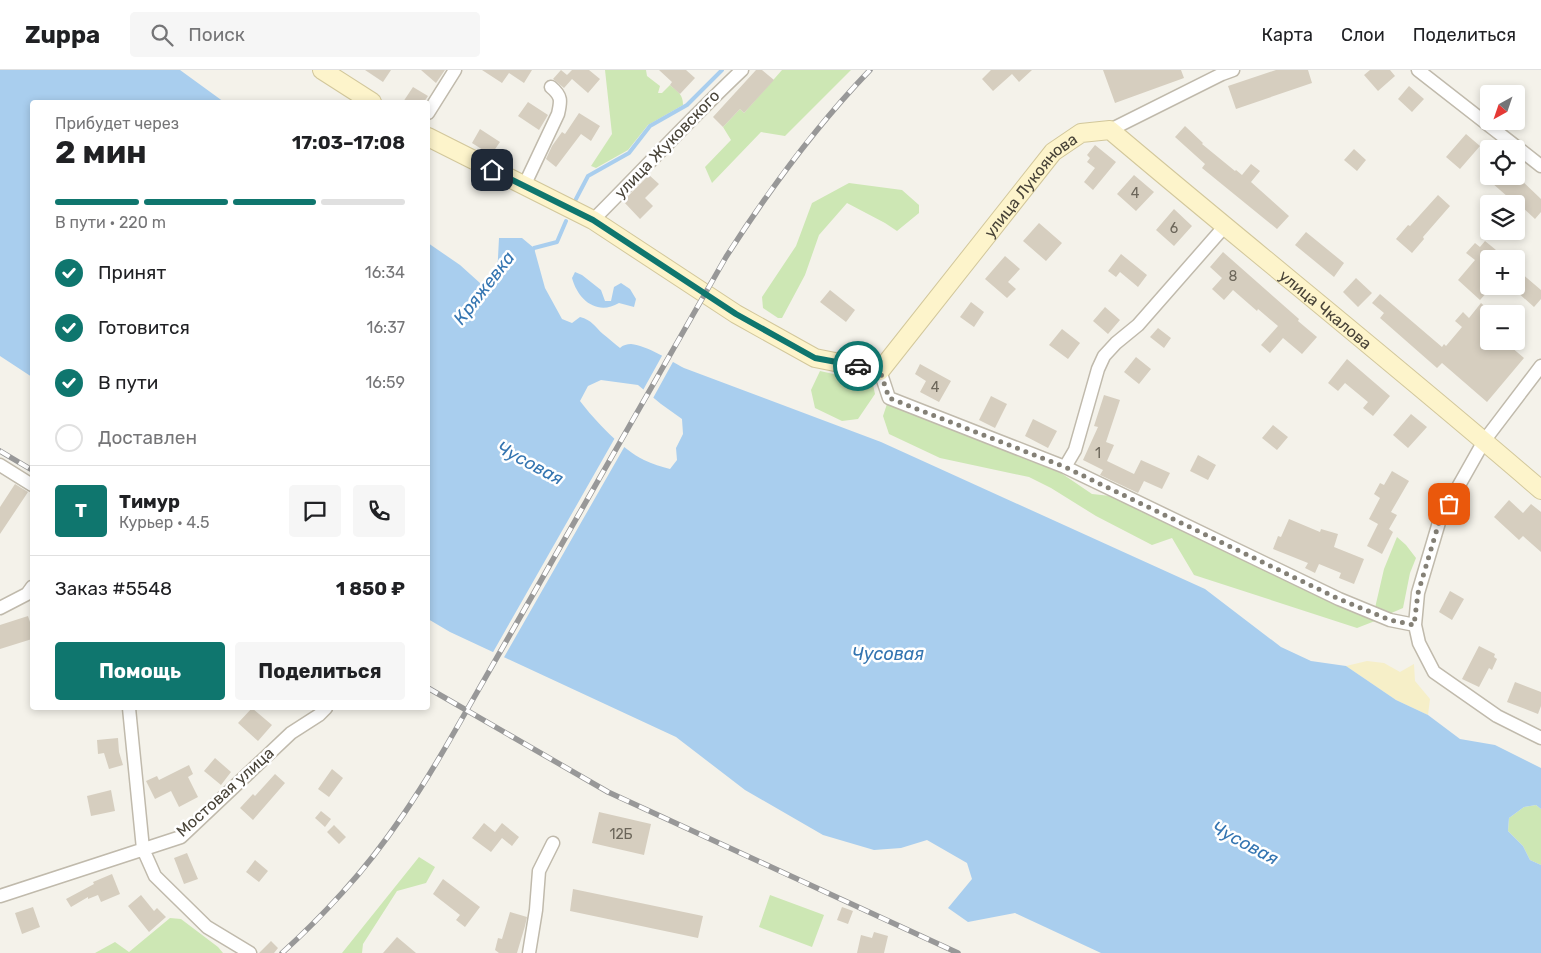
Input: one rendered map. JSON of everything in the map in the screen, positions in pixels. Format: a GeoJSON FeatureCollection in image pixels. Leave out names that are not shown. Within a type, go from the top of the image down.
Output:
{"type":"FeatureCollection","features":[{"type":"Feature","properties":{"kind":"street"},"geometry":{"type":"LineString","coordinates":[[322,70],[369,100]]}},
{"type":"Feature","properties":{"kind":"street"},"geometry":{"type":"LineString","coordinates":[[430,111],[455,70]]}},
{"type":"Feature","properties":{"kind":"street","name":"улица Жуковского"},"geometry":{"type":"LineString","coordinates":[[593,220],[714,96],[742,70]]}},
{"type":"Feature","properties":{"kind":"street","name":"улица Лукоянова"},"geometry":{"type":"LineString","coordinates":[[880,371],[1053,152],[1081,133],[1110,130],[1233,70]]}},
{"type":"Feature","properties":{"kind":"street"},"geometry":{"type":"LineString","coordinates":[[1418,70],[1541,166]]}},
{"type":"Feature","properties":{"kind":"street"},"geometry":{"type":"LineString","coordinates":[[524,186],[558,114],[560,103],[558,94],[551,87]]}},
{"type":"Feature","properties":{"kind":"street","name":"улица Чкалова"},"geometry":{"type":"LineString","coordinates":[[1110,130],[1541,490]]}},
{"type":"Feature","properties":{"kind":"street"},"geometry":{"type":"LineString","coordinates":[[430,138],[593,220],[736,314],[815,358],[880,371],[889,398],[1065,467],[1339,599],[1390,620],[1414,625]]}},
{"type":"Feature","properties":{"kind":"street"},"geometry":{"type":"LineString","coordinates":[[1065,467],[1075,450],[1098,370],[1104,356],[1116,343],[1138,325],[1224,227]]}},
{"type":"Feature","properties":{"kind":"street"},"geometry":{"type":"LineString","coordinates":[[1541,366],[1484,441],[1440,519],[1418,593],[1414,625],[1419,643],[1434,672],[1497,716],[1541,738]]}},
{"type":"Feature","properties":{"kind":"street"},"geometry":{"type":"LineString","coordinates":[[0,465],[30,483]]}},
{"type":"Feature","properties":{"kind":"street"},"geometry":{"type":"LineString","coordinates":[[0,608],[27,594],[30,590]]}},
{"type":"Feature","properties":{"kind":"street"},"geometry":{"type":"LineString","coordinates":[[129,710],[143,849],[155,876],[207,928],[250,953]]}},
{"type":"Feature","properties":{"kind":"street","name":"Мостовая улица"},"geometry":{"type":"LineString","coordinates":[[0,896],[180,837],[291,733],[324,710]]}},
{"type":"Feature","properties":{"kind":"street"},"geometry":{"type":"LineString","coordinates":[[529,953],[536,910],[539,871],[554,843]]}},
{"type":"Feature","properties":{"kind":"green space"},"geometry":{"type":"Polygon","coordinates":[[[605,70],[646,70],[647,76],[660,86],[658,93],[662,93],[670,85],[681,96],[683,105],[648,125],[628,150],[596,168],[591,166],[612,134],[605,70]]]}},
{"type":"Feature","properties":{"kind":"green space"},"geometry":{"type":"Polygon","coordinates":[[[782,70],[851,70],[785,136],[761,132],[712,183],[705,167],[731,140],[723,127],[740,109],[744,113],[782,70]]]}},
{"type":"Feature","properties":{"kind":"green space"},"geometry":{"type":"Polygon","coordinates":[[[849,183],[902,190],[919,205],[919,213],[897,231],[847,203],[819,235],[805,275],[782,318],[778,318],[763,308],[762,297],[796,246],[812,203],[849,183]]]}},
{"type":"Feature","properties":{"kind":"green space"},"geometry":{"type":"Polygon","coordinates":[[[820,371],[873,385],[875,394],[858,419],[842,421],[815,408],[811,390],[820,371]]]}},
{"type":"Feature","properties":{"kind":"green space"},"geometry":{"type":"Polygon","coordinates":[[[887,404],[1061,473],[1092,494],[1111,496],[1375,621],[1357,628],[1194,575],[1172,538],[1152,545],[1096,516],[1051,488],[1029,477],[940,458],[889,434],[883,416],[887,404]]]}},
{"type":"Feature","properties":{"kind":"green space"},"geometry":{"type":"Polygon","coordinates":[[[1397,537],[1416,558],[1410,573],[1403,608],[1389,614],[1375,608],[1384,569],[1397,537]]]}},
{"type":"Feature","properties":{"kind":"green space"},"geometry":{"type":"Polygon","coordinates":[[[1536,805],[1541,809],[1541,865],[1530,860],[1523,846],[1508,831],[1509,818],[1524,807],[1536,805]]]}},
{"type":"Feature","properties":{"kind":"green space"},"geometry":{"type":"Polygon","coordinates":[[[419,857],[435,867],[426,883],[397,891],[363,944],[362,953],[342,953],[419,857]]]}},
{"type":"Feature","properties":{"kind":"green space"},"geometry":{"type":"Polygon","coordinates":[[[770,895],[824,915],[812,947],[759,927],[770,895]]]}},
{"type":"Feature","properties":{"kind":"green space"},"geometry":{"type":"Polygon","coordinates":[[[170,918],[181,919],[218,947],[223,953],[95,953],[115,942],[129,952],[170,918]]]}},
{"type":"Feature","properties":{"kind":"sand"},"geometry":{"type":"Polygon","coordinates":[[[1367,661],[1384,663],[1400,672],[1414,664],[1415,681],[1430,699],[1428,715],[1396,700],[1346,666],[1367,661]]]}},
{"type":"Feature","properties":{"kind":"water"},"geometry":{"type":"Polygon","coordinates":[[[0,70],[180,70],[221,100],[30,100],[30,376],[0,356],[0,70]]]}},
{"type":"Feature","properties":{"kind":"water","name":"Чусовая"},"geometry":{"type":"Polygon","coordinates":[[[499,238],[522,238],[534,248],[545,288],[562,319],[572,323],[580,317],[584,318],[620,348],[631,344],[644,347],[684,368],[881,442],[1205,589],[1281,647],[1311,661],[1346,666],[1396,700],[1428,715],[1460,739],[1495,745],[1541,768],[1541,809],[1536,805],[1524,807],[1509,818],[1508,831],[1523,846],[1530,860],[1541,865],[1541,953],[1101,953],[1015,913],[968,922],[948,908],[972,879],[967,863],[927,840],[901,848],[874,850],[823,835],[745,790],[676,737],[450,632],[430,620],[430,244],[460,265],[480,283],[497,277],[499,238]],[[601,380],[588,386],[580,401],[601,426],[627,449],[647,461],[670,469],[677,460],[676,448],[683,434],[682,419],[638,385],[601,380]]]}},
{"type":"Feature","properties":{"kind":"water"},"geometry":{"type":"Polygon","coordinates":[[[575,272],[582,275],[601,290],[605,301],[611,301],[614,287],[621,283],[630,289],[636,299],[634,307],[619,303],[603,308],[590,304],[575,286],[572,278],[575,272]]]}},
{"type":"Feature","properties":{"kind":"pier"},"geometry":{"type":"Polygon","coordinates":[[[663,354],[674,360],[652,400],[642,392],[663,354]]]}},
{"type":"Feature","properties":{"kind":"pier"},"geometry":{"type":"Polygon","coordinates":[[[616,436],[626,444],[503,659],[492,654],[616,436]]]}},
{"type":"Feature","properties":{"kind":"building"},"geometry":{"type":"Polygon","coordinates":[[[365,70],[391,70],[383,82],[365,70]]]}},
{"type":"Feature","properties":{"kind":"building"},"geometry":{"type":"Polygon","coordinates":[[[421,70],[445,70],[436,83],[421,70]]]}},
{"type":"Feature","properties":{"kind":"building"},"geometry":{"type":"Polygon","coordinates":[[[482,70],[532,70],[524,83],[509,73],[502,83],[482,70]]]}},
{"type":"Feature","properties":{"kind":"building"},"geometry":{"type":"Polygon","coordinates":[[[561,70],[567,75],[572,70],[589,70],[600,79],[588,93],[572,79],[564,88],[553,79],[561,70]]]}},
{"type":"Feature","properties":{"kind":"building"},"geometry":{"type":"Polygon","coordinates":[[[659,70],[686,70],[695,78],[680,94],[670,85],[672,82],[659,70]]]}},
{"type":"Feature","properties":{"kind":"building"},"geometry":{"type":"Polygon","coordinates":[[[756,70],[762,70],[774,80],[744,113],[740,109],[723,127],[713,117],[756,70]]]}},
{"type":"Feature","properties":{"kind":"building"},"geometry":{"type":"Polygon","coordinates":[[[991,70],[1032,70],[1019,82],[1012,74],[993,91],[982,79],[991,70]]]}},
{"type":"Feature","properties":{"kind":"building"},"geometry":{"type":"Polygon","coordinates":[[[1103,70],[1181,70],[1184,78],[1115,103],[1103,70]]]}},
{"type":"Feature","properties":{"kind":"building"},"geometry":{"type":"Polygon","coordinates":[[[1276,70],[1308,70],[1312,83],[1236,109],[1228,86],[1276,70]]]}},
{"type":"Feature","properties":{"kind":"building"},"geometry":{"type":"Polygon","coordinates":[[[1370,70],[1390,70],[1395,76],[1378,91],[1364,75],[1370,70]]]}},
{"type":"Feature","properties":{"kind":"building"},"geometry":{"type":"Polygon","coordinates":[[[1409,86],[1424,99],[1412,112],[1398,99],[1409,86]]]}},
{"type":"Feature","properties":{"kind":"building"},"geometry":{"type":"Polygon","coordinates":[[[413,87],[428,96],[425,100],[404,100],[413,87]]]}},
{"type":"Feature","properties":{"kind":"building"},"geometry":{"type":"Polygon","coordinates":[[[528,102],[548,115],[539,130],[518,116],[528,102]]]}},
{"type":"Feature","properties":{"kind":"building"},"geometry":{"type":"Polygon","coordinates":[[[579,113],[600,126],[591,141],[581,134],[556,167],[546,159],[562,132],[565,134],[579,113]]]}},
{"type":"Feature","properties":{"kind":"building"},"geometry":{"type":"Polygon","coordinates":[[[1185,126],[1202,144],[1235,171],[1242,175],[1251,164],[1260,171],[1251,182],[1289,216],[1277,229],[1202,168],[1205,164],[1175,137],[1185,126]]]}},
{"type":"Feature","properties":{"kind":"building"},"geometry":{"type":"Polygon","coordinates":[[[480,129],[500,142],[491,155],[472,143],[480,129]]]}},
{"type":"Feature","properties":{"kind":"building"},"geometry":{"type":"Polygon","coordinates":[[[1466,134],[1480,146],[1460,169],[1446,157],[1466,134]]]}},
{"type":"Feature","properties":{"kind":"building"},"geometry":{"type":"Polygon","coordinates":[[[1095,145],[1116,162],[1093,190],[1084,182],[1095,168],[1087,162],[1090,158],[1087,155],[1095,145]]]}},
{"type":"Feature","properties":{"kind":"building"},"geometry":{"type":"Polygon","coordinates":[[[1354,149],[1366,160],[1357,171],[1344,160],[1354,149]]]}},
{"type":"Feature","properties":{"kind":"building"},"geometry":{"type":"Polygon","coordinates":[[[649,175],[659,184],[645,198],[653,206],[640,219],[623,201],[649,175]]]}},
{"type":"Feature","properties":{"kind":"building"},"geometry":{"type":"Polygon","coordinates":[[[1134,175],[1154,192],[1136,211],[1117,194],[1134,175]]]}},
{"type":"Feature","properties":{"kind":"building"},"geometry":{"type":"Polygon","coordinates":[[[1525,184],[1541,199],[1541,212],[1535,219],[1525,210],[1525,195],[1506,195],[1494,185],[1525,184]]]}},
{"type":"Feature","properties":{"kind":"building"},"geometry":{"type":"Polygon","coordinates":[[[1438,195],[1450,206],[1423,237],[1424,239],[1412,253],[1396,239],[1438,195]]]}},
{"type":"Feature","properties":{"kind":"building"},"geometry":{"type":"Polygon","coordinates":[[[1174,209],[1192,226],[1174,246],[1156,230],[1174,209]]]}},
{"type":"Feature","properties":{"kind":"building"},"geometry":{"type":"Polygon","coordinates":[[[1039,223],[1062,243],[1046,261],[1023,241],[1039,223]]]}},
{"type":"Feature","properties":{"kind":"building"},"geometry":{"type":"Polygon","coordinates":[[[1306,232],[1344,263],[1334,277],[1295,245],[1306,232]]]}},
{"type":"Feature","properties":{"kind":"building"},"geometry":{"type":"Polygon","coordinates":[[[1485,241],[1496,250],[1480,250],[1480,295],[1484,295],[1480,300],[1458,280],[1475,260],[1466,253],[1475,243],[1480,247],[1485,241]]]}},
{"type":"Feature","properties":{"kind":"building"},"geometry":{"type":"Polygon","coordinates":[[[1223,252],[1317,337],[1302,354],[1283,338],[1270,353],[1261,345],[1278,326],[1233,290],[1224,300],[1212,289],[1222,278],[1210,267],[1223,252]]]}},
{"type":"Feature","properties":{"kind":"building"},"geometry":{"type":"Polygon","coordinates":[[[1121,254],[1147,275],[1138,287],[1120,272],[1116,277],[1108,271],[1121,254]]]}},
{"type":"Feature","properties":{"kind":"building"},"geometry":{"type":"Polygon","coordinates":[[[1005,256],[1020,269],[1008,282],[1016,289],[1007,298],[985,279],[1005,256]]]}},
{"type":"Feature","properties":{"kind":"building"},"geometry":{"type":"Polygon","coordinates":[[[1525,276],[1541,290],[1541,299],[1534,307],[1520,295],[1525,295],[1525,276]]]}},
{"type":"Feature","properties":{"kind":"building"},"geometry":{"type":"Polygon","coordinates":[[[1356,278],[1372,293],[1358,307],[1343,292],[1356,278]]]}},
{"type":"Feature","properties":{"kind":"building"},"geometry":{"type":"Polygon","coordinates":[[[830,290],[855,310],[846,322],[820,302],[830,290]]]}},
{"type":"Feature","properties":{"kind":"building"},"geometry":{"type":"Polygon","coordinates":[[[1380,294],[1442,347],[1444,344],[1446,346],[1462,327],[1455,321],[1463,312],[1469,318],[1481,303],[1483,305],[1480,305],[1480,350],[1515,350],[1524,358],[1487,402],[1442,363],[1437,368],[1380,318],[1384,313],[1372,303],[1380,294]]]}},
{"type":"Feature","properties":{"kind":"building"},"geometry":{"type":"Polygon","coordinates":[[[971,302],[984,312],[974,327],[960,317],[971,302]]]}},
{"type":"Feature","properties":{"kind":"building"},"geometry":{"type":"Polygon","coordinates":[[[1105,307],[1120,320],[1108,334],[1093,321],[1105,307]]]}},
{"type":"Feature","properties":{"kind":"building"},"geometry":{"type":"Polygon","coordinates":[[[1158,328],[1171,338],[1164,348],[1150,337],[1158,328]]]}},
{"type":"Feature","properties":{"kind":"building"},"geometry":{"type":"Polygon","coordinates":[[[1062,329],[1080,343],[1068,359],[1049,345],[1062,329]]]}},
{"type":"Feature","properties":{"kind":"building"},"geometry":{"type":"Polygon","coordinates":[[[1136,357],[1151,369],[1139,384],[1124,372],[1136,357]]]}},
{"type":"Feature","properties":{"kind":"building"},"geometry":{"type":"Polygon","coordinates":[[[1347,359],[1390,396],[1373,416],[1363,408],[1368,402],[1345,383],[1338,391],[1328,383],[1347,359]]]}},
{"type":"Feature","properties":{"kind":"building"},"geometry":{"type":"Polygon","coordinates":[[[920,364],[951,381],[939,402],[920,392],[926,381],[915,374],[920,364]]]}},
{"type":"Feature","properties":{"kind":"building"},"geometry":{"type":"Polygon","coordinates":[[[1104,395],[1120,400],[1106,442],[1114,445],[1107,461],[1134,474],[1141,460],[1170,473],[1162,489],[1144,481],[1138,493],[1100,475],[1103,470],[1083,460],[1098,427],[1094,426],[1104,395]]]}},
{"type":"Feature","properties":{"kind":"building"},"geometry":{"type":"Polygon","coordinates":[[[991,396],[1007,404],[995,428],[979,420],[991,396]]]}},
{"type":"Feature","properties":{"kind":"building"},"geometry":{"type":"Polygon","coordinates":[[[1411,414],[1427,427],[1408,448],[1393,435],[1411,414]]]}},
{"type":"Feature","properties":{"kind":"building"},"geometry":{"type":"Polygon","coordinates":[[[1033,419],[1057,431],[1048,448],[1025,436],[1033,419]]]}},
{"type":"Feature","properties":{"kind":"building"},"geometry":{"type":"Polygon","coordinates":[[[1273,425],[1288,437],[1277,450],[1262,438],[1273,425]]]}},
{"type":"Feature","properties":{"kind":"building"},"geometry":{"type":"Polygon","coordinates":[[[1198,455],[1216,465],[1208,480],[1190,471],[1198,455]]]}},
{"type":"Feature","properties":{"kind":"building"},"geometry":{"type":"Polygon","coordinates":[[[1392,471],[1409,481],[1391,512],[1397,515],[1389,529],[1393,532],[1382,554],[1367,546],[1378,524],[1369,519],[1380,498],[1374,494],[1380,483],[1384,485],[1392,471]]]}},
{"type":"Feature","properties":{"kind":"building"},"geometry":{"type":"Polygon","coordinates":[[[15,484],[28,492],[0,534],[0,507],[15,484]]]}},
{"type":"Feature","properties":{"kind":"building"},"geometry":{"type":"Polygon","coordinates":[[[1509,500],[1523,513],[1531,504],[1541,512],[1541,552],[1523,536],[1519,540],[1494,517],[1509,500]]]}},
{"type":"Feature","properties":{"kind":"building"},"geometry":{"type":"Polygon","coordinates":[[[1289,519],[1320,532],[1321,529],[1338,534],[1334,547],[1364,559],[1354,584],[1339,578],[1341,573],[1319,564],[1315,573],[1305,568],[1308,563],[1273,549],[1278,536],[1281,537],[1289,519]]]}},
{"type":"Feature","properties":{"kind":"building"},"geometry":{"type":"Polygon","coordinates":[[[1450,591],[1464,599],[1452,620],[1439,612],[1450,591]]]}},
{"type":"Feature","properties":{"kind":"building"},"geometry":{"type":"Polygon","coordinates":[[[28,616],[30,640],[0,649],[0,625],[28,616]]]}},
{"type":"Feature","properties":{"kind":"building"},"geometry":{"type":"Polygon","coordinates":[[[1479,646],[1495,654],[1494,657],[1497,659],[1492,670],[1489,668],[1479,687],[1462,679],[1479,646]]]}},
{"type":"Feature","properties":{"kind":"building"},"geometry":{"type":"Polygon","coordinates":[[[1515,682],[1541,692],[1541,706],[1538,714],[1507,702],[1515,682]]]}},
{"type":"Feature","properties":{"kind":"building"},"geometry":{"type":"Polygon","coordinates":[[[250,710],[254,710],[272,725],[258,741],[238,723],[250,710]]]}},
{"type":"Feature","properties":{"kind":"building"},"geometry":{"type":"Polygon","coordinates":[[[118,738],[119,752],[123,765],[109,769],[104,753],[98,754],[97,740],[118,738]]]}},
{"type":"Feature","properties":{"kind":"building"},"geometry":{"type":"Polygon","coordinates":[[[215,758],[231,772],[221,785],[204,771],[215,758]]]}},
{"type":"Feature","properties":{"kind":"building"},"geometry":{"type":"Polygon","coordinates":[[[189,765],[193,774],[188,777],[198,797],[179,807],[171,791],[155,799],[146,781],[157,776],[159,780],[189,765]]]}},
{"type":"Feature","properties":{"kind":"building"},"geometry":{"type":"Polygon","coordinates":[[[332,769],[343,778],[329,797],[318,789],[332,769]]]}},
{"type":"Feature","properties":{"kind":"building"},"geometry":{"type":"Polygon","coordinates":[[[275,774],[285,783],[253,820],[240,808],[253,794],[255,796],[275,774]]]}},
{"type":"Feature","properties":{"kind":"building"},"geometry":{"type":"Polygon","coordinates":[[[111,790],[115,811],[91,816],[87,796],[111,790]]]}},
{"type":"Feature","properties":{"kind":"building"},"geometry":{"type":"Polygon","coordinates":[[[321,811],[331,819],[325,827],[315,818],[321,811]]]}},
{"type":"Feature","properties":{"kind":"building"},"geometry":{"type":"Polygon","coordinates":[[[599,812],[651,824],[644,855],[592,843],[599,812]]]}},
{"type":"Feature","properties":{"kind":"building"},"geometry":{"type":"Polygon","coordinates":[[[484,823],[495,832],[502,823],[519,837],[512,846],[502,838],[491,852],[472,838],[484,823]]]}},
{"type":"Feature","properties":{"kind":"building"},"geometry":{"type":"Polygon","coordinates":[[[334,825],[346,837],[339,844],[327,832],[334,825]]]}},
{"type":"Feature","properties":{"kind":"building"},"geometry":{"type":"Polygon","coordinates":[[[187,853],[198,879],[184,884],[174,858],[187,853]]]}},
{"type":"Feature","properties":{"kind":"building"},"geometry":{"type":"Polygon","coordinates":[[[255,860],[268,871],[259,882],[246,872],[255,860]]]}},
{"type":"Feature","properties":{"kind":"building"},"geometry":{"type":"Polygon","coordinates":[[[112,874],[120,894],[101,902],[98,895],[88,899],[88,897],[71,907],[66,899],[94,884],[93,882],[112,874]]]}},
{"type":"Feature","properties":{"kind":"building"},"geometry":{"type":"Polygon","coordinates":[[[443,879],[480,907],[465,927],[456,920],[460,915],[433,894],[443,879]]]}},
{"type":"Feature","properties":{"kind":"building"},"geometry":{"type":"Polygon","coordinates":[[[573,889],[703,916],[698,938],[570,911],[573,889]]]}},
{"type":"Feature","properties":{"kind":"building"},"geometry":{"type":"Polygon","coordinates":[[[141,895],[154,911],[157,908],[166,917],[149,932],[128,906],[141,895]]]}},
{"type":"Feature","properties":{"kind":"building"},"geometry":{"type":"Polygon","coordinates":[[[33,907],[40,927],[22,934],[15,913],[33,907]]]}},
{"type":"Feature","properties":{"kind":"building"},"geometry":{"type":"Polygon","coordinates":[[[842,907],[853,911],[848,924],[837,920],[842,907]]]}},
{"type":"Feature","properties":{"kind":"building"},"geometry":{"type":"Polygon","coordinates":[[[510,912],[527,917],[525,926],[517,953],[499,953],[495,950],[498,938],[502,939],[510,912]]]}},
{"type":"Feature","properties":{"kind":"building"},"geometry":{"type":"Polygon","coordinates":[[[874,932],[888,936],[884,953],[857,953],[861,935],[872,938],[874,932]]]}},
{"type":"Feature","properties":{"kind":"building"},"geometry":{"type":"Polygon","coordinates":[[[397,937],[416,953],[383,953],[397,937]]]}},
{"type":"Feature","properties":{"kind":"building"},"geometry":{"type":"Polygon","coordinates":[[[271,941],[278,948],[274,953],[259,953],[271,941]]]}},
{"type":"Feature","properties":{"kind":"waterway","name":"Кряжевка"},"geometry":{"type":"LineString","coordinates":[[576,199],[588,176],[629,153],[650,126],[687,105],[722,70]]}},
{"type":"Feature","properties":{"kind":"waterway","name":"Кряжевка"},"geometry":{"type":"LineString","coordinates":[[532,251],[534,248],[557,242],[566,221]]}},
{"type":"Feature","properties":{"kind":"railway"},"geometry":{"type":"LineString","coordinates":[[282,953],[342,893],[374,855],[404,814],[443,751],[726,257],[794,160],[830,114],[870,70]]}},
{"type":"Feature","properties":{"kind":"railway"},"geometry":{"type":"LineString","coordinates":[[0,451],[30,469]]}},
{"type":"Feature","properties":{"kind":"railway"},"geometry":{"type":"LineString","coordinates":[[430,689],[608,792],[958,953]]}},
{"type":"Feature","properties":{"kind":"way so far"},"geometry":{"type":"LineString","coordinates":[[858,366],[880,371],[889,398],[1065,467],[1339,599],[1390,620],[1414,625],[1418,593],[1440,519],[1449,504]]}},
{"type":"Feature","properties":{"kind":"route"},"geometry":{"type":"LineString","coordinates":[[492,170],[593,220],[736,314],[815,358],[858,366]]}}]}
